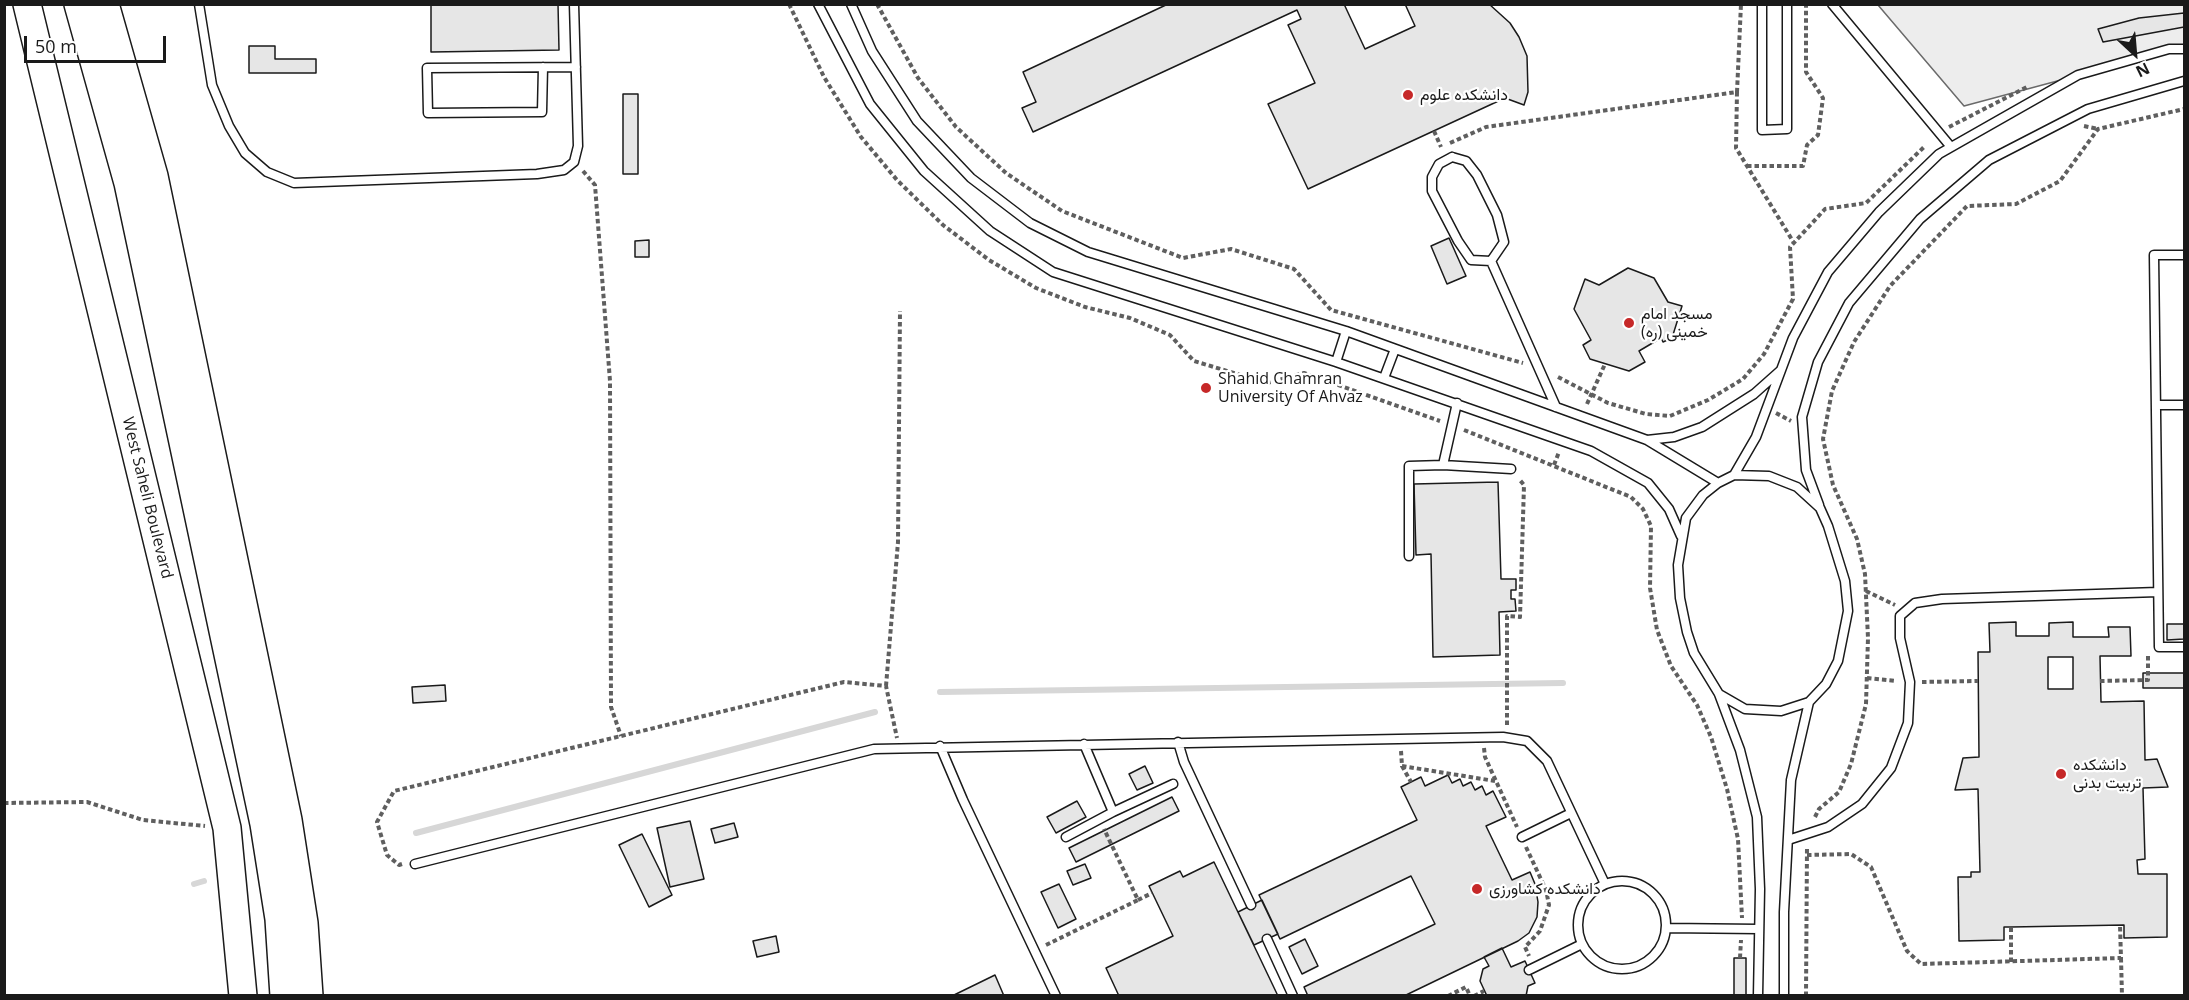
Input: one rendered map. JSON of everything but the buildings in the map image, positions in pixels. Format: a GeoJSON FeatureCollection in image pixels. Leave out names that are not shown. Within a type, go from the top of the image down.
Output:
{"type":"FeatureCollection","features":[{"type":"Feature","properties":{"kind":"main road","name":"West Saheli Boulevard"},"geometry":{"type":"LineString","coordinates":[[27,4],[227,828],[243,996]]}},
{"type":"Feature","properties":{"kind":"main road"},"geometry":{"type":"LineString","coordinates":[[78,4],[128,183],[264,824],[279,919],[284,996]]}},
{"type":"Feature","properties":{"kind":"main road"},"geometry":{"type":"LineString","coordinates":[[105,4],[154,176],[284,796],[304,923],[309,996]]}},
{"type":"Feature","properties":{"kind":"lane"},"geometry":{"type":"LineString","coordinates":[[199,4],[212,85],[229,126],[245,153],[267,172],[294,183],[537,174],[564,170],[574,162],[578,146],[574,4]]}},
{"type":"Feature","properties":{"kind":"lane"},"geometry":{"type":"LineString","coordinates":[[818,4],[870,104],[924,171],[990,231],[1053,272],[1336,362],[1591,451],[1648,483],[1669,509],[1682,536]]}},
{"type":"Feature","properties":{"kind":"lane"},"geometry":{"type":"LineString","coordinates":[[851,4],[872,51],[917,121],[971,178],[1030,224],[1088,252],[1346,331],[1647,440],[1718,483]]}},
{"type":"Feature","properties":{"kind":"lane"},"geometry":{"type":"LineString","coordinates":[[1762,4],[1762,130],[1787,129],[1787,4]]}},
{"type":"Feature","properties":{"kind":"lane"},"geometry":{"type":"LineString","coordinates":[[1832,4],[1951,147]]}},
{"type":"Feature","properties":{"kind":"lane"},"geometry":{"type":"LineString","coordinates":[[1734,475],[1756,437],[1793,338],[1828,272],[1879,212],[1939,154],[2078,75],[2169,49],[2184,49]]}},
{"type":"Feature","properties":{"kind":"lane"},"geometry":{"type":"LineString","coordinates":[[543,67],[542,112],[428,113],[427,68],[543,67],[576,67]]}},
{"type":"Feature","properties":{"kind":"lane"},"geometry":{"type":"LineString","coordinates":[[1719,694],[1745,709],[1781,711],[1809,702],[1826,684],[1838,661],[1848,611],[1845,581],[1806,470],[1802,417],[1818,362],[1849,303],[1920,219],[1998,155],[2088,109],[2184,81]]}},
{"type":"Feature","properties":{"kind":"lane"},"geometry":{"type":"LineString","coordinates":[[1452,157],[1466,162],[1477,175],[1497,215],[1504,242],[1491,261],[1472,260],[1458,241],[1432,191],[1432,177],[1439,164],[1452,157]]}},
{"type":"Feature","properties":{"kind":"lane"},"geometry":{"type":"LineString","coordinates":[[2184,255],[2154,255],[2159,647],[2184,647]]}},
{"type":"Feature","properties":{"kind":"lane"},"geometry":{"type":"LineString","coordinates":[[1491,261],[1556,407]]}},
{"type":"Feature","properties":{"kind":"lane"},"geometry":{"type":"LineString","coordinates":[[1336,362],[1346,331]]}},
{"type":"Feature","properties":{"kind":"lane"},"geometry":{"type":"LineString","coordinates":[[1384,378],[1395,349]]}},
{"type":"Feature","properties":{"kind":"lane"},"geometry":{"type":"LineString","coordinates":[[1647,440],[1674,437],[1702,427],[1754,394],[1783,368]]}},
{"type":"Feature","properties":{"kind":"lane"},"geometry":{"type":"LineString","coordinates":[[1443,465],[1457,403]]}},
{"type":"Feature","properties":{"kind":"lane"},"geometry":{"type":"LineString","coordinates":[[2156,405],[2184,405]]}},
{"type":"Feature","properties":{"kind":"lane"},"geometry":{"type":"LineString","coordinates":[[1409,555],[1409,466],[1443,465],[1511,469]]}},
{"type":"Feature","properties":{"kind":"lane"},"geometry":{"type":"LineString","coordinates":[[1758,996],[1757,817],[1740,750],[1719,694],[1694,653],[1687,632],[1680,598],[1678,566],[1686,518],[1703,495],[1718,483],[1734,475],[1754,474],[1783,480],[1797,487],[1820,508]]}},
{"type":"Feature","properties":{"kind":"lane"},"geometry":{"type":"LineString","coordinates":[[1788,840],[1828,827],[1862,804],[1891,768],[1908,723],[1910,682],[1900,638],[1900,616],[1915,603],[1942,599],[2158,592]]}},
{"type":"Feature","properties":{"kind":"lane"},"geometry":{"type":"LineString","coordinates":[[1784,996],[1784,912],[1791,780],[1809,702]]}},
{"type":"Feature","properties":{"kind":"lane"},"geometry":{"type":"LineString","coordinates":[[415,864],[814,762],[874,749],[1484,737],[1527,741],[1547,761],[1605,884]]}},
{"type":"Feature","properties":{"kind":"lane"},"geometry":{"type":"LineString","coordinates":[[1178,742],[1184,762],[1251,905]]}},
{"type":"Feature","properties":{"kind":"lane"},"geometry":{"type":"LineString","coordinates":[[1084,744],[1113,812]]}},
{"type":"Feature","properties":{"kind":"lane"},"geometry":{"type":"LineString","coordinates":[[940,746],[963,800],[1056,996]]}},
{"type":"Feature","properties":{"kind":"lane"},"geometry":{"type":"LineString","coordinates":[[1066,837],[1173,784]]}},
{"type":"Feature","properties":{"kind":"lane"},"geometry":{"type":"LineString","coordinates":[[1522,837],[1571,813]]}},
{"type":"Feature","properties":{"kind":"lane"},"geometry":{"type":"LineString","coordinates":[[1626,881],[1646,888],[1661,903],[1666,928],[1662,945],[1648,961],[1629,970],[1607,968],[1589,956],[1578,937],[1578,916],[1587,897],[1605,884],[1626,881]]}},
{"type":"Feature","properties":{"kind":"lane"},"geometry":{"type":"LineString","coordinates":[[1666,928],[1759,929]]}},
{"type":"Feature","properties":{"kind":"lane"},"geometry":{"type":"LineString","coordinates":[[1267,939],[1293,996]]}},
{"type":"Feature","properties":{"kind":"lane"},"geometry":{"type":"LineString","coordinates":[[1532,968],[1582,944]]}},
{"type":"Feature","properties":{"kind":"path"},"geometry":{"type":"LineString","coordinates":[[789,4],[824,77],[861,137],[897,180],[943,225],[989,260],[1036,288],[1085,307],[1130,318],[1170,335],[1194,361],[1267,383],[1304,373],[1452,425],[1631,497],[1643,509],[1651,526],[1650,588],[1657,630],[1671,666],[1702,716],[1727,789],[1738,839],[1743,897],[1740,958]]}},
{"type":"Feature","properties":{"kind":"path"},"geometry":{"type":"LineString","coordinates":[[877,4],[918,78],[956,127],[1006,173],[1062,211],[1183,258],[1231,249],[1294,269],[1330,310],[1539,367],[1608,403],[1646,414],[1670,416],[1708,400],[1743,379],[1764,354],[1793,299],[1790,247],[1825,209],[1866,203],[1940,133],[1962,118],[2032,84]]}},
{"type":"Feature","properties":{"kind":"path"},"geometry":{"type":"LineString","coordinates":[[1741,4],[1736,148],[1794,243]]}},
{"type":"Feature","properties":{"kind":"path"},"geometry":{"type":"LineString","coordinates":[[1441,147],[1486,127],[1737,92]]}},
{"type":"Feature","properties":{"kind":"path"},"geometry":{"type":"LineString","coordinates":[[1806,996],[1807,834],[1819,809],[1839,792],[1851,765],[1864,714],[1868,638],[1866,591],[1857,539],[1833,484],[1823,439],[1832,391],[1854,342],[1890,286],[1967,206],[2016,204],[2060,181],[2098,129],[2184,109]]}},
{"type":"Feature","properties":{"kind":"path"},"geometry":{"type":"LineString","coordinates":[[1434,131],[1447,160]]}},
{"type":"Feature","properties":{"kind":"path"},"geometry":{"type":"LineString","coordinates":[[574,162],[595,185],[610,381],[611,707],[621,736]]}},
{"type":"Feature","properties":{"kind":"path"},"geometry":{"type":"LineString","coordinates":[[899,748],[886,686],[898,542],[900,311]]}},
{"type":"Feature","properties":{"kind":"path"},"geometry":{"type":"LineString","coordinates":[[1507,738],[1507,616],[1520,617],[1524,485],[1511,469]]}},
{"type":"Feature","properties":{"kind":"path"},"geometry":{"type":"LineString","coordinates":[[1866,591],[1906,610]]}},
{"type":"Feature","properties":{"kind":"path"},"geometry":{"type":"LineString","coordinates":[[2100,681],[2148,680],[2148,647],[2159,647]]}},
{"type":"Feature","properties":{"kind":"path"},"geometry":{"type":"LineString","coordinates":[[415,864],[399,865],[387,855],[380,833],[377,822],[394,791],[844,682],[886,686]]}},
{"type":"Feature","properties":{"kind":"path"},"geometry":{"type":"LineString","coordinates":[[1484,737],[1485,757],[1546,890],[1549,905],[1540,931],[1525,947],[1532,968]]}},
{"type":"Feature","properties":{"kind":"path"},"geometry":{"type":"LineString","coordinates":[[1400,738],[1402,766],[1411,782]]}},
{"type":"Feature","properties":{"kind":"path"},"geometry":{"type":"LineString","coordinates":[[1402,766],[1496,781]]}},
{"type":"Feature","properties":{"kind":"path"},"geometry":{"type":"LineString","coordinates":[[4,803],[87,802],[143,820],[227,828]]}},
{"type":"Feature","properties":{"kind":"path"},"geometry":{"type":"LineString","coordinates":[[1099,820],[1138,900]]}},
{"type":"Feature","properties":{"kind":"path"},"geometry":{"type":"LineString","coordinates":[[1807,855],[1851,854],[1872,867],[1907,951],[1921,964],[2121,958]]}},
{"type":"Feature","properties":{"kind":"path"},"geometry":{"type":"LineString","coordinates":[[1035,950],[1152,893]]}},
{"type":"Feature","properties":{"kind":"path"},"geometry":{"type":"LineString","coordinates":[[2120,925],[2122,996]]}},
{"type":"Feature","properties":{"kind":"path"},"geometry":{"type":"LineString","coordinates":[[2011,927],[2011,962]]}},
{"type":"Feature","properties":{"kind":"path"},"geometry":{"type":"LineString","coordinates":[[1448,996],[1466,987],[1472,996],[1485,991]]}},
{"type":"Feature","properties":{"kind":"shaded area"},"geometry":{"type":"Polygon","coordinates":[[[1878,5],[2184,5],[2184,47],[1964,106],[1878,5]]]}},
{"type":"Feature","properties":{"kind":"waterway"},"geometry":{"type":"LineString","coordinates":[[940,692],[1563,683]]}},
{"type":"Feature","properties":{"kind":"waterway"},"geometry":{"type":"LineString","coordinates":[[416,833],[875,712]]}},
{"type":"Feature","properties":{"kind":"waterway"},"geometry":{"type":"LineString","coordinates":[[194,884],[204,881]]}},
{"type":"Feature","properties":{"kind":"place","name":"دانشکده علوم"},"geometry":{"type":"Point","coordinates":[1408,95]}},
{"type":"Feature","properties":{"kind":"place","name":"مسجد امام خمینی (ره)"},"geometry":{"type":"Point","coordinates":[1629,323]}},
{"type":"Feature","properties":{"kind":"place","name":"Shahid Chamran University Of Ahvaz"},"geometry":{"type":"Point","coordinates":[1206,388]}},
{"type":"Feature","properties":{"kind":"place","name":"دانشکده تربیت بدنی"},"geometry":{"type":"Point","coordinates":[2061,774]}},
{"type":"Feature","properties":{"kind":"place","name":"دانشکده کشاورزی"},"geometry":{"type":"Point","coordinates":[1477,889]}}]}
